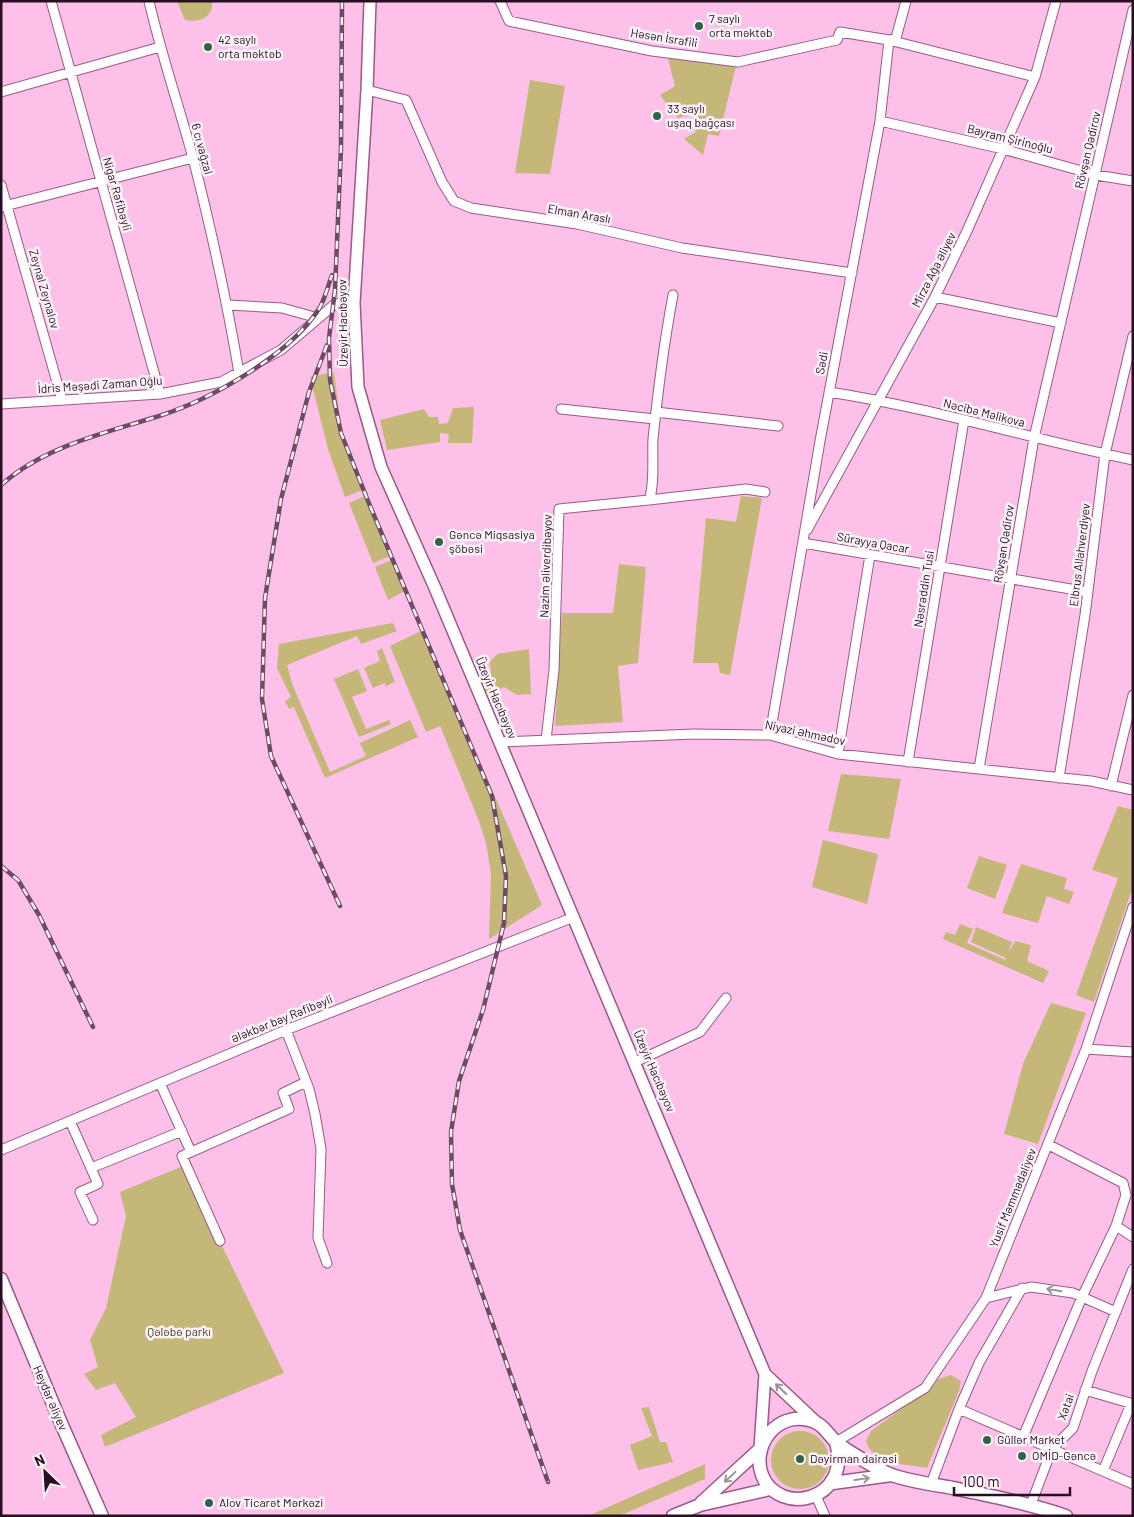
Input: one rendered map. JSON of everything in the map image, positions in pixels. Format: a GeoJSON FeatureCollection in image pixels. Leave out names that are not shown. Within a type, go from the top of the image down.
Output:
{"type":"FeatureCollection","features":[{"type":"Feature","properties":{"kind":"main road","name":"Üzeyir Hacıbəyov"},"geometry":{"type":"LineString","coordinates":[[370,1],[367,90],[354,302],[358,388],[381,467],[500,742],[765,1374]]}},
{"type":"Feature","properties":{"kind":"main road","name":"Heydər Əliyev"},"geometry":{"type":"LineString","coordinates":[[1,1278],[60,1423],[102,1516]]}},
{"type":"Feature","properties":{"kind":"main road"},"geometry":{"type":"LineString","coordinates":[[765,1374],[828,1431],[836,1442],[840,1456],[839,1470],[833,1483],[816,1496],[796,1500],[782,1496],[770,1488],[762,1477],[759,1463],[765,1374]]}},
{"type":"Feature","properties":{"kind":"main road"},"geometry":{"type":"LineString","coordinates":[[700,1505],[760,1449],[766,1436],[782,1423],[803,1419],[817,1423]]}},
{"type":"Feature","properties":{"kind":"main road"},"geometry":{"type":"LineString","coordinates":[[836,1442],[891,1475],[1031,1504],[1066,1516]]}},
{"type":"Feature","properties":{"kind":"main road"},"geometry":{"type":"LineString","coordinates":[[833,1483],[891,1475]]}},
{"type":"Feature","properties":{"kind":"main road"},"geometry":{"type":"LineString","coordinates":[[675,1515],[700,1505],[770,1488]]}},
{"type":"Feature","properties":{"kind":"street","name":"Nigar Rəfibəyli"},"geometry":{"type":"LineString","coordinates":[[50,1],[160,394]]}},
{"type":"Feature","properties":{"kind":"street","name":"6 cı vağzal"},"geometry":{"type":"LineString","coordinates":[[149,1],[160,48],[192,158],[228,305],[239,373]]}},
{"type":"Feature","properties":{"kind":"street","name":"Həsən İsrafili"},"geometry":{"type":"LineString","coordinates":[[500,1],[509,21],[652,50],[738,62],[837,40],[840,32],[889,40],[1035,77]]}},
{"type":"Feature","properties":{"kind":"street","name":"Sədi"},"geometry":{"type":"LineString","coordinates":[[770,735],[829,392],[880,121],[889,40],[896,38],[906,1]]}},
{"type":"Feature","properties":{"kind":"street","name":"Mirzə Ağa Əliyev"},"geometry":{"type":"LineString","coordinates":[[803,540],[935,297],[1035,77],[1056,1]]}},
{"type":"Feature","properties":{"kind":"street","name":"Rövşən Qədirov"},"geometry":{"type":"LineString","coordinates":[[979,770],[1034,438],[1133,10]]}},
{"type":"Feature","properties":{"kind":"street"},"geometry":{"type":"LineString","coordinates":[[1,92],[160,48]]}},
{"type":"Feature","properties":{"kind":"street","name":"Elman Araslı"},"geometry":{"type":"LineString","coordinates":[[367,90],[406,100],[442,182],[454,201],[471,208],[577,224],[682,248],[852,273]]}},
{"type":"Feature","properties":{"kind":"street","name":"Bayram Şirinoğlu"},"geometry":{"type":"LineString","coordinates":[[880,121],[1003,150],[1096,175],[1133,181]]}},
{"type":"Feature","properties":{"kind":"street"},"geometry":{"type":"LineString","coordinates":[[4,207],[192,158]]}},
{"type":"Feature","properties":{"kind":"street","name":"Zeynal Zeynalov"},"geometry":{"type":"LineString","coordinates":[[1,185],[4,207],[62,400]]}},
{"type":"Feature","properties":{"kind":"street"},"geometry":{"type":"LineString","coordinates":[[649,500],[652,494],[651,464],[662,356],[673,295]]}},
{"type":"Feature","properties":{"kind":"street"},"geometry":{"type":"LineString","coordinates":[[935,297],[1061,323]]}},
{"type":"Feature","properties":{"kind":"street","name":"İdris Məşədi Zaman Oğlu"},"geometry":{"type":"LineString","coordinates":[[1,404],[160,394],[221,382],[281,350],[335,304],[354,302]]}},
{"type":"Feature","properties":{"kind":"street"},"geometry":{"type":"LineString","coordinates":[[228,305],[282,308],[318,318]]}},
{"type":"Feature","properties":{"kind":"street","name":"Elbrus Allahverdiyev"},"geometry":{"type":"LineString","coordinates":[[1059,778],[1088,592],[1105,454],[1133,336]]}},
{"type":"Feature","properties":{"kind":"street","name":"Nəcibə Məlikova"},"geometry":{"type":"LineString","coordinates":[[829,392],[880,400],[1133,460]]}},
{"type":"Feature","properties":{"kind":"street"},"geometry":{"type":"LineString","coordinates":[[561,409],[778,426]]}},
{"type":"Feature","properties":{"kind":"street","name":"Nəsrəddin Tusi"},"geometry":{"type":"LineString","coordinates":[[908,762],[964,420]]}},
{"type":"Feature","properties":{"kind":"street"},"geometry":{"type":"LineString","coordinates":[[649,500],[746,489],[765,492]]}},
{"type":"Feature","properties":{"kind":"street","name":"Nazim Əliverdibəyov"},"geometry":{"type":"LineString","coordinates":[[546,740],[554,670],[560,509],[649,500]]}},
{"type":"Feature","properties":{"kind":"street","name":"Sürayya Qacar"},"geometry":{"type":"LineString","coordinates":[[803,540],[870,555],[1088,592]]}},
{"type":"Feature","properties":{"kind":"street"},"geometry":{"type":"LineString","coordinates":[[838,754],[870,555]]}},
{"type":"Feature","properties":{"kind":"street"},"geometry":{"type":"LineString","coordinates":[[1111,786],[1133,695]]}},
{"type":"Feature","properties":{"kind":"street","name":"Niyazi Əhmədov"},"geometry":{"type":"LineString","coordinates":[[500,742],[694,734],[770,735],[838,754],[1059,778],[1133,790]]}},
{"type":"Feature","properties":{"kind":"street","name":"Yusif Məmmədəliyev"},"geometry":{"type":"LineString","coordinates":[[836,1442],[925,1388],[986,1298],[1086,1050],[1133,907]]}},
{"type":"Feature","properties":{"kind":"street","name":"Ələkbər bəy Rəfibəyli"},"geometry":{"type":"LineString","coordinates":[[1,1150],[286,1030],[574,917]]}},
{"type":"Feature","properties":{"kind":"street"},"geometry":{"type":"LineString","coordinates":[[635,1062],[700,1032],[726,998]]}},
{"type":"Feature","properties":{"kind":"street"},"geometry":{"type":"LineString","coordinates":[[286,1030],[306,1082],[315,1114],[321,1149],[318,1238],[327,1263]]}},
{"type":"Feature","properties":{"kind":"street"},"geometry":{"type":"LineString","coordinates":[[1086,1050],[1133,1052]]}},
{"type":"Feature","properties":{"kind":"street"},"geometry":{"type":"LineString","coordinates":[[220,1241],[182,1156],[289,1109],[283,1093],[306,1082]]}},
{"type":"Feature","properties":{"kind":"street"},"geometry":{"type":"LineString","coordinates":[[160,1083],[191,1152]]}},
{"type":"Feature","properties":{"kind":"street"},"geometry":{"type":"LineString","coordinates":[[70,1121],[98,1184],[80,1192],[93,1220]]}},
{"type":"Feature","properties":{"kind":"street"},"geometry":{"type":"LineString","coordinates":[[91,1168],[182,1132]]}},
{"type":"Feature","properties":{"kind":"street"},"geometry":{"type":"LineString","coordinates":[[1023,1437],[1082,1297],[1116,1226],[1126,1194],[1123,1183],[1049,1144]]}},
{"type":"Feature","properties":{"kind":"street"},"geometry":{"type":"LineString","coordinates":[[1116,1226],[1133,1237]]}},
{"type":"Feature","properties":{"kind":"street","name":"Xətai"},"geometry":{"type":"LineString","coordinates":[[1031,1504],[1052,1449],[1073,1428],[1116,1312],[1131,1279],[1133,1269]]}},
{"type":"Feature","properties":{"kind":"street"},"geometry":{"type":"LineString","coordinates":[[931,1484],[958,1409],[979,1363],[1022,1288]]}},
{"type":"Feature","properties":{"kind":"street"},"geometry":{"type":"LineString","coordinates":[[986,1298],[1022,1288],[1049,1289],[1082,1297],[1116,1312]]}},
{"type":"Feature","properties":{"kind":"street"},"geometry":{"type":"LineString","coordinates":[[1086,1390],[1132,1404],[1103,1471]]}},
{"type":"Feature","properties":{"kind":"street"},"geometry":{"type":"LineString","coordinates":[[958,1409],[1133,1484]]}},
{"type":"Feature","properties":{"kind":"street"},"geometry":{"type":"LineString","coordinates":[[816,1496],[825,1516]]}},
{"type":"Feature","properties":{"kind":"green space"},"geometry":{"type":"Polygon","coordinates":[[[177,1],[212,1],[212,7],[208,15],[201,20],[185,20],[177,1]]]}},
{"type":"Feature","properties":{"kind":"green space"},"geometry":{"type":"Polygon","coordinates":[[[667,55],[736,66],[719,136],[708,134],[703,155],[684,139],[696,132],[692,114],[678,118],[660,95],[675,86],[667,55]]]}},
{"type":"Feature","properties":{"kind":"green space"},"geometry":{"type":"Polygon","coordinates":[[[530,80],[565,86],[550,174],[515,173],[530,80]]]}},
{"type":"Feature","properties":{"kind":"green space"},"geometry":{"type":"Polygon","coordinates":[[[334,372],[342,434],[365,489],[345,497],[328,449],[310,377],[334,372]]]}},
{"type":"Feature","properties":{"kind":"green space"},"geometry":{"type":"Polygon","coordinates":[[[474,407],[472,443],[448,443],[449,434],[440,433],[440,442],[387,450],[380,420],[424,409],[429,417],[438,417],[439,424],[448,423],[453,408],[474,407]]]}},
{"type":"Feature","properties":{"kind":"green space"},"geometry":{"type":"Polygon","coordinates":[[[367,495],[393,555],[373,563],[349,503],[367,495]]]}},
{"type":"Feature","properties":{"kind":"green space"},"geometry":{"type":"Polygon","coordinates":[[[741,496],[762,498],[730,675],[720,673],[718,663],[693,663],[706,518],[736,522],[741,496]]]}},
{"type":"Feature","properties":{"kind":"green space"},"geometry":{"type":"Polygon","coordinates":[[[394,559],[407,590],[388,600],[375,567],[394,559]]]}},
{"type":"Feature","properties":{"kind":"green space"},"geometry":{"type":"Polygon","coordinates":[[[619,564],[646,567],[638,663],[618,666],[623,722],[555,726],[562,613],[613,613],[619,564]]]}},
{"type":"Feature","properties":{"kind":"green space"},"geometry":{"type":"Polygon","coordinates":[[[393,623],[397,631],[361,644],[357,636],[287,665],[293,686],[330,772],[366,756],[360,743],[410,720],[418,737],[325,778],[294,707],[289,709],[285,701],[291,697],[277,668],[279,644],[393,623]]]}},
{"type":"Feature","properties":{"kind":"green space"},"geometry":{"type":"Polygon","coordinates":[[[423,630],[542,905],[489,939],[491,873],[486,843],[479,821],[440,726],[426,732],[390,646],[423,630]]]}},
{"type":"Feature","properties":{"kind":"green space"},"geometry":{"type":"Polygon","coordinates":[[[382,648],[395,682],[386,686],[385,683],[373,688],[364,668],[380,661],[377,651],[382,648]]]}},
{"type":"Feature","properties":{"kind":"green space"},"geometry":{"type":"Polygon","coordinates":[[[529,649],[531,694],[517,695],[504,687],[488,697],[477,674],[482,669],[491,675],[490,662],[497,654],[529,649]]]}},
{"type":"Feature","properties":{"kind":"green space"},"geometry":{"type":"Polygon","coordinates":[[[358,669],[367,691],[352,697],[366,729],[389,720],[391,724],[359,737],[334,679],[358,669]]]}},
{"type":"Feature","properties":{"kind":"green space"},"geometry":{"type":"Polygon","coordinates":[[[841,774],[901,779],[889,839],[828,831],[841,774]]]}},
{"type":"Feature","properties":{"kind":"green space"},"geometry":{"type":"Polygon","coordinates":[[[1118,806],[1133,810],[1133,886],[1094,1002],[1076,995],[1118,878],[1092,870],[1118,806]]]}},
{"type":"Feature","properties":{"kind":"green space"},"geometry":{"type":"Polygon","coordinates":[[[823,840],[878,854],[867,904],[812,887],[823,840]]]}},
{"type":"Feature","properties":{"kind":"green space"},"geometry":{"type":"Polygon","coordinates":[[[979,856],[1007,865],[995,899],[967,888],[979,856]]]}},
{"type":"Feature","properties":{"kind":"green space"},"geometry":{"type":"Polygon","coordinates":[[[1021,864],[1067,878],[1064,889],[1074,892],[1069,904],[1047,896],[1038,923],[1002,913],[1021,864]]]}},
{"type":"Feature","properties":{"kind":"green space"},"geometry":{"type":"Polygon","coordinates":[[[960,924],[973,929],[967,943],[1005,960],[1006,958],[971,942],[976,927],[1012,942],[1008,953],[1015,941],[1031,945],[1027,961],[1049,971],[1043,983],[943,939],[946,932],[955,935],[960,924]]]}},
{"type":"Feature","properties":{"kind":"green space"},"geometry":{"type":"Polygon","coordinates":[[[1051,1003],[1086,1013],[1038,1144],[1004,1134],[1023,1064],[1051,1003]]]}},
{"type":"Feature","properties":{"kind":"green space","name":"Qələbə parkı"},"geometry":{"type":"Polygon","coordinates":[[[183,1166],[284,1373],[105,1447],[101,1435],[136,1417],[115,1383],[96,1390],[84,1374],[98,1367],[90,1340],[106,1308],[126,1216],[120,1192],[183,1166]]]}},
{"type":"Feature","properties":{"kind":"green space"},"geometry":{"type":"Polygon","coordinates":[[[951,1375],[961,1381],[959,1391],[927,1468],[891,1462],[876,1455],[870,1449],[866,1441],[871,1431],[930,1388],[938,1379],[951,1375]]]}},
{"type":"Feature","properties":{"kind":"green space"},"geometry":{"type":"Polygon","coordinates":[[[649,1407],[660,1442],[666,1442],[673,1462],[638,1470],[630,1445],[652,1436],[641,1408],[649,1407]]]}},
{"type":"Feature","properties":{"kind":"green space"},"geometry":{"type":"Polygon","coordinates":[[[800,1431],[811,1433],[824,1444],[829,1460],[827,1471],[816,1484],[800,1489],[789,1487],[776,1476],[771,1460],[773,1449],[784,1436],[800,1431]]]}},
{"type":"Feature","properties":{"kind":"green space"},"geometry":{"type":"Polygon","coordinates":[[[705,1464],[705,1479],[619,1516],[588,1516],[705,1464]]]}},
{"type":"Feature","properties":{"kind":"railway"},"geometry":{"type":"LineString","coordinates":[[342,1],[341,148],[335,290],[329,338],[330,380],[341,433],[492,796],[506,876],[504,923],[483,1010],[459,1081],[451,1132],[452,1184],[460,1230],[548,1482]]}},
{"type":"Feature","properties":{"kind":"railway"},"geometry":{"type":"LineString","coordinates":[[1,485],[37,460],[56,451],[76,442],[179,409],[202,399],[248,373],[290,342],[307,325],[320,307],[332,275]]}},
{"type":"Feature","properties":{"kind":"railway"},"geometry":{"type":"LineString","coordinates":[[327,345],[309,392],[281,499],[265,598],[262,699],[271,756],[340,906]]}},
{"type":"Feature","properties":{"kind":"railway"},"geometry":{"type":"LineString","coordinates":[[1,866],[18,880],[39,915],[93,1027]]}},
{"type":"Feature","properties":{"kind":"place","name":"7 saylı orta məktəb"},"geometry":{"type":"Point","coordinates":[699,26]}},
{"type":"Feature","properties":{"kind":"place","name":"42 saylı orta məktəb"},"geometry":{"type":"Point","coordinates":[208,47]}},
{"type":"Feature","properties":{"kind":"place","name":"33 saylı uşaq bağçası"},"geometry":{"type":"Point","coordinates":[657,116]}},
{"type":"Feature","properties":{"kind":"place","name":"Gəncə Miqsasiya şöbəsi"},"geometry":{"type":"Point","coordinates":[439,542]}},
{"type":"Feature","properties":{"kind":"place","name":"Güllər Market"},"geometry":{"type":"Point","coordinates":[987,1440]}},
{"type":"Feature","properties":{"kind":"place","name":"OMİD-Gəncə"},"geometry":{"type":"Point","coordinates":[1022,1456]}},
{"type":"Feature","properties":{"kind":"place","name":"Dəyirman dairəsi"},"geometry":{"type":"Point","coordinates":[800,1459]}},
{"type":"Feature","properties":{"kind":"place","name":"Alov Ticarət Mərkəzi"},"geometry":{"type":"Point","coordinates":[209,1503]}}]}
